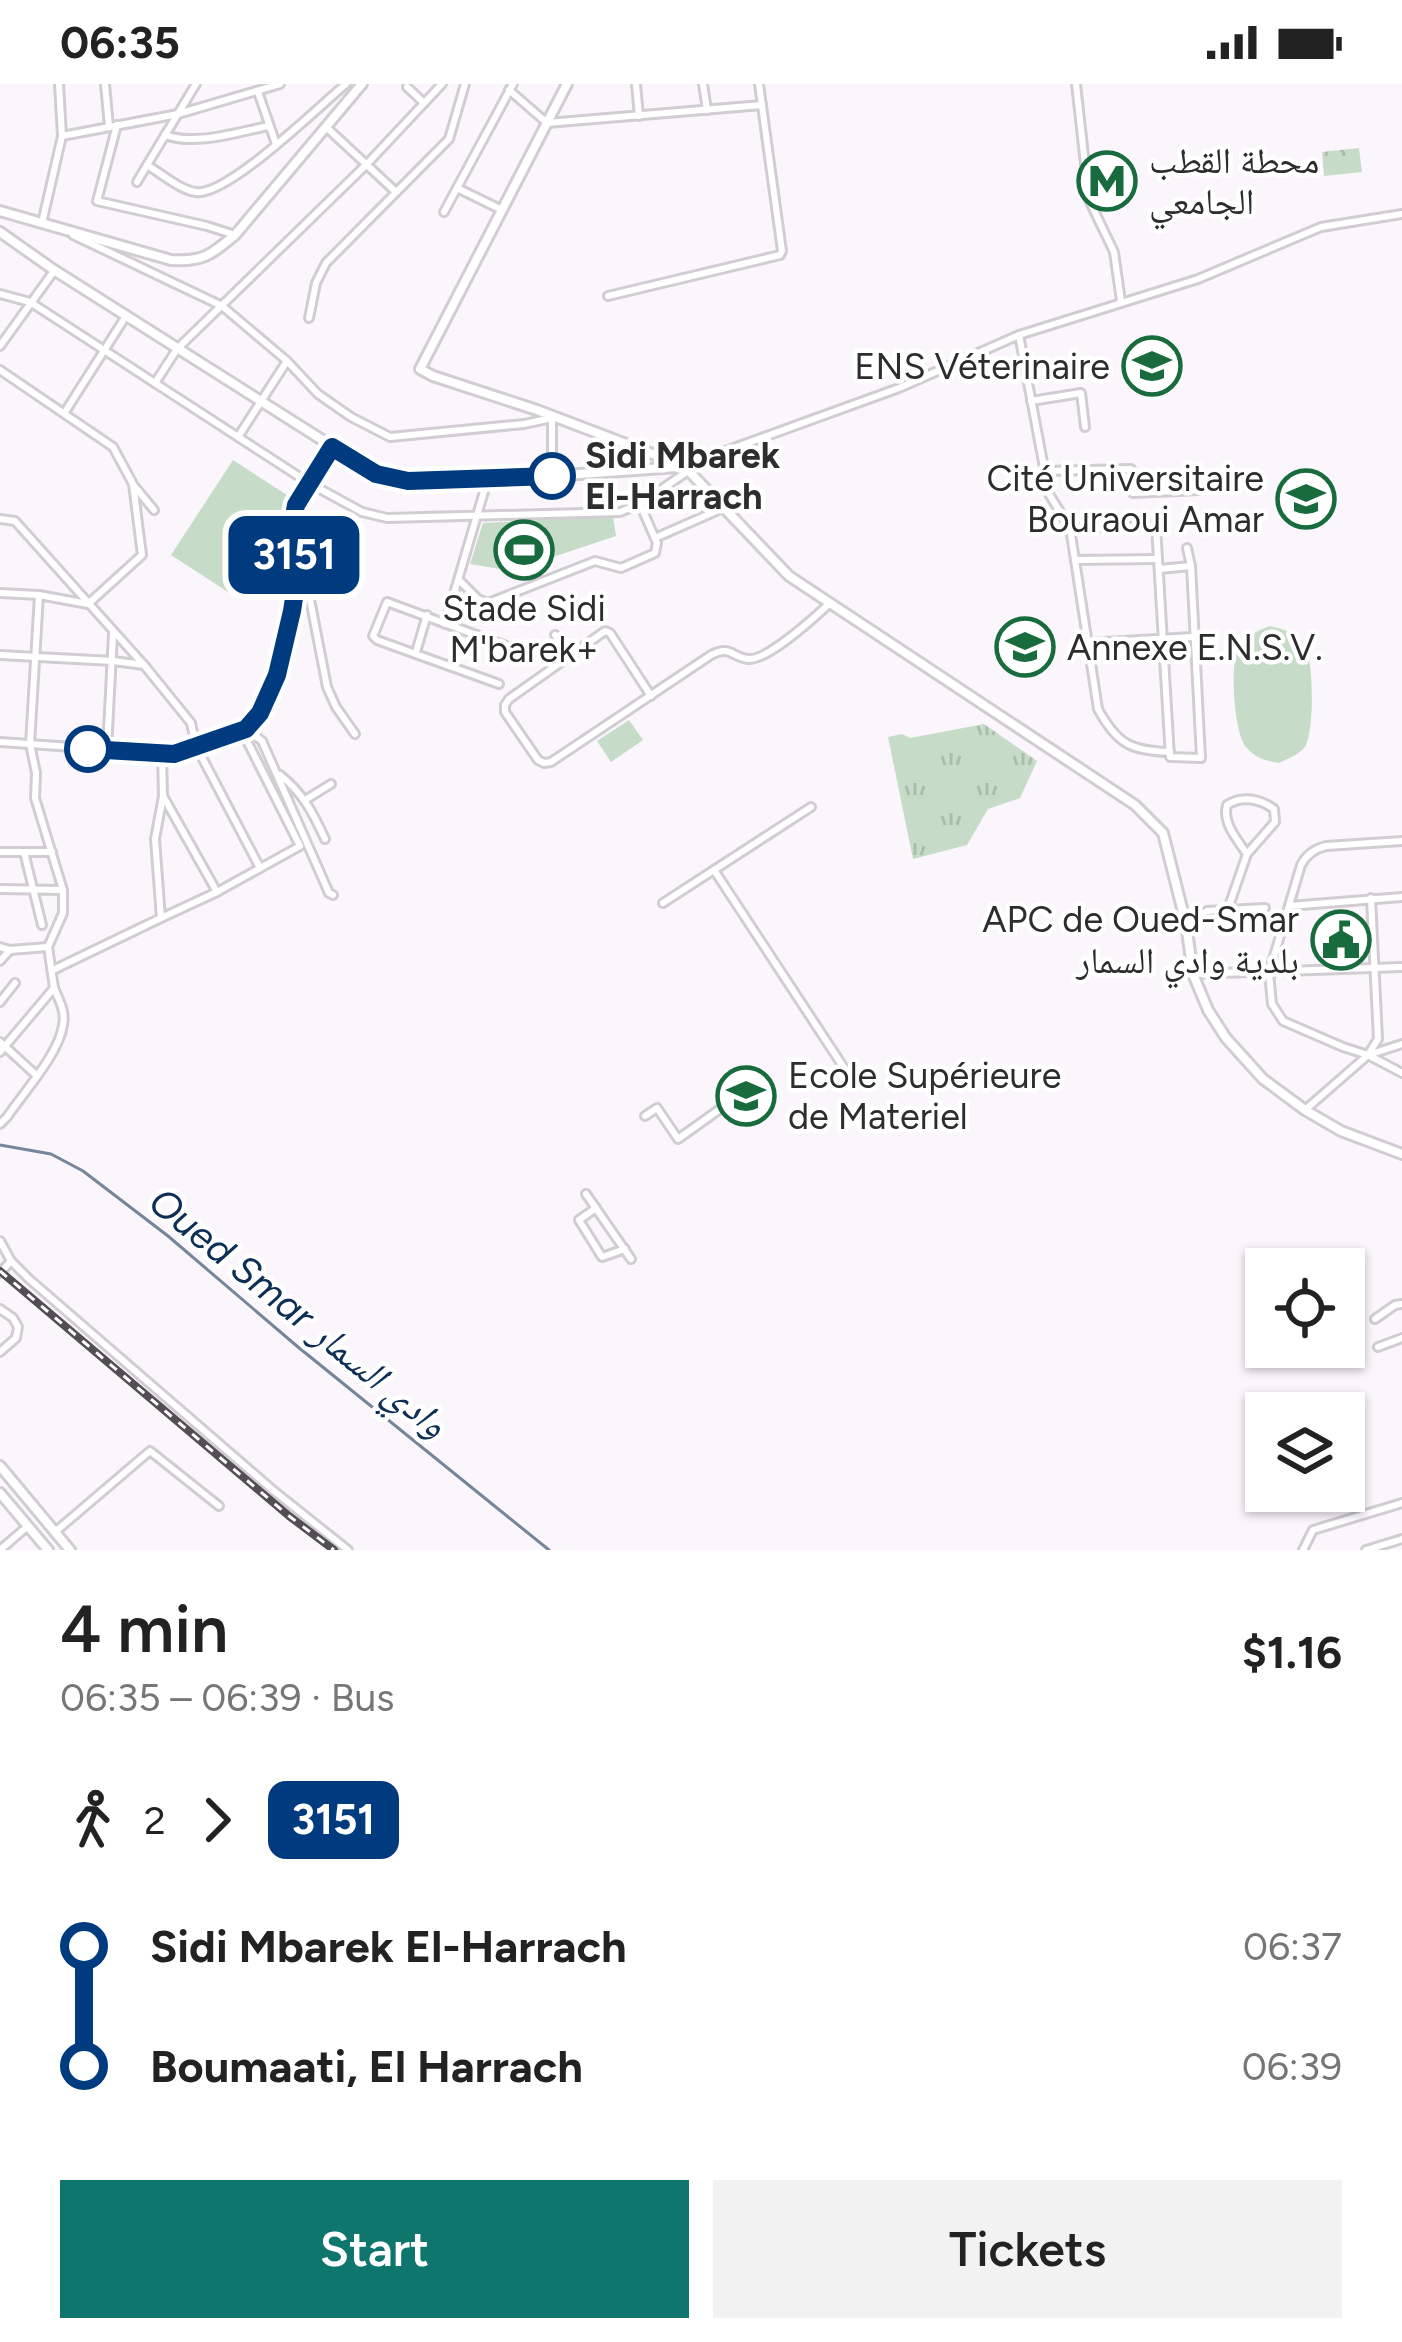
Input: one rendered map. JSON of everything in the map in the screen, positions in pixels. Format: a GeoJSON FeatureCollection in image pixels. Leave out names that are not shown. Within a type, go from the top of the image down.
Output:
{"type":"FeatureCollection","features":[{"type":"Feature","properties":{"kind":"main road"},"geometry":{"type":"LineString","coordinates":[[0,211],[171,260],[193,262],[212,255],[236,235],[362,84]]}},
{"type":"Feature","properties":{"kind":"main road"},"geometry":{"type":"LineString","coordinates":[[567,84],[420,369],[686,468],[789,576],[1135,805],[1163,833],[1193,974],[1226,1038],[1263,1079],[1305,1110],[1341,1131],[1402,1154]]}},
{"type":"Feature","properties":{"kind":"main road"},"geometry":{"type":"LineString","coordinates":[[0,232],[376,474],[408,481],[686,468]]}},
{"type":"Feature","properties":{"kind":"main road"},"geometry":{"type":"LineString","coordinates":[[0,1466],[70,1550]]}},
{"type":"Feature","properties":{"kind":"main road"},"geometry":{"type":"LineString","coordinates":[[0,1493],[48,1550]]}},
{"type":"Feature","properties":{"kind":"street"},"geometry":{"type":"LineString","coordinates":[[42,223],[62,136],[59,84]]}},
{"type":"Feature","properties":{"kind":"street"},"geometry":{"type":"LineString","coordinates":[[106,84],[113,126],[98,201],[236,235]]}},
{"type":"Feature","properties":{"kind":"street"},"geometry":{"type":"LineString","coordinates":[[137,182],[196,84]]}},
{"type":"Feature","properties":{"kind":"street"},"geometry":{"type":"LineString","coordinates":[[62,136],[178,114],[279,84]]}},
{"type":"Feature","properties":{"kind":"street"},"geometry":{"type":"LineString","coordinates":[[147,165],[194,193],[208,192],[234,180],[346,84]]}},
{"type":"Feature","properties":{"kind":"street"},"geometry":{"type":"LineString","coordinates":[[155,383],[177,349],[442,84]]}},
{"type":"Feature","properties":{"kind":"street"},"geometry":{"type":"LineString","coordinates":[[309,318],[316,283],[326,263],[449,139],[465,84]]}},
{"type":"Feature","properties":{"kind":"street"},"geometry":{"type":"LineString","coordinates":[[636,84],[639,116]]}},
{"type":"Feature","properties":{"kind":"street"},"geometry":{"type":"LineString","coordinates":[[704,84],[707,110]]}},
{"type":"Feature","properties":{"kind":"street"},"geometry":{"type":"LineString","coordinates":[[608,296],[778,256],[782,251],[759,84]]}},
{"type":"Feature","properties":{"kind":"street"},"geometry":{"type":"LineString","coordinates":[[1076,84],[1089,200],[1114,252],[1121,303]]}},
{"type":"Feature","properties":{"kind":"street"},"geometry":{"type":"LineString","coordinates":[[407,87],[424,103]]}},
{"type":"Feature","properties":{"kind":"street"},"geometry":{"type":"LineString","coordinates":[[444,212],[511,87],[547,123],[762,105]]}},
{"type":"Feature","properties":{"kind":"street"},"geometry":{"type":"LineString","coordinates":[[258,92],[276,144]]}},
{"type":"Feature","properties":{"kind":"street"},"geometry":{"type":"LineString","coordinates":[[165,135],[197,138],[269,126]]}},
{"type":"Feature","properties":{"kind":"street"},"geometry":{"type":"LineString","coordinates":[[326,127],[396,192]]}},
{"type":"Feature","properties":{"kind":"street"},"geometry":{"type":"LineString","coordinates":[[457,188],[503,210]]}},
{"type":"Feature","properties":{"kind":"street"},"geometry":{"type":"LineString","coordinates":[[0,294],[30,302],[309,483],[362,512],[387,518],[620,512],[640,505],[686,468],[899,388],[1019,335],[1198,279],[1321,227],[1402,214]]}},
{"type":"Feature","properties":{"kind":"street"},"geometry":{"type":"LineString","coordinates":[[53,226],[222,306],[319,394],[395,438],[552,418],[552,476]]}},
{"type":"Feature","properties":{"kind":"street"},"geometry":{"type":"LineString","coordinates":[[0,346],[54,270]]}},
{"type":"Feature","properties":{"kind":"street"},"geometry":{"type":"LineString","coordinates":[[65,412],[126,316]]}},
{"type":"Feature","properties":{"kind":"street"},"geometry":{"type":"LineString","coordinates":[[0,321],[11,329]]}},
{"type":"Feature","properties":{"kind":"street"},"geometry":{"type":"LineString","coordinates":[[1019,335],[1049,494],[1070,528],[1098,709],[1121,741],[1141,751],[1170,752]]}},
{"type":"Feature","properties":{"kind":"street"},"geometry":{"type":"LineString","coordinates":[[238,437],[287,361]]}},
{"type":"Feature","properties":{"kind":"street"},"geometry":{"type":"LineString","coordinates":[[0,370],[113,447],[154,510]]}},
{"type":"Feature","properties":{"kind":"street"},"geometry":{"type":"LineString","coordinates":[[1031,401],[1081,393],[1085,427]]}},
{"type":"Feature","properties":{"kind":"street"},"geometry":{"type":"LineString","coordinates":[[0,742],[174,754],[246,729],[260,713],[277,675],[292,611],[296,505],[332,447]]}},
{"type":"Feature","properties":{"kind":"street"},"geometry":{"type":"LineString","coordinates":[[1043,471],[1131,470],[1133,493],[1199,490]]}},
{"type":"Feature","properties":{"kind":"street"},"geometry":{"type":"LineString","coordinates":[[446,624],[488,478]]}},
{"type":"Feature","properties":{"kind":"street"},"geometry":{"type":"LineString","coordinates":[[88,604],[142,556],[133,484]]}},
{"type":"Feature","properties":{"kind":"street"},"geometry":{"type":"LineString","coordinates":[[459,580],[488,603],[595,561],[621,568],[655,553],[657,543],[640,505]]}},
{"type":"Feature","properties":{"kind":"street"},"geometry":{"type":"LineString","coordinates":[[655,538],[724,508]]}},
{"type":"Feature","properties":{"kind":"street"},"geometry":{"type":"LineString","coordinates":[[0,519],[15,521],[190,723],[196,746],[260,868]]}},
{"type":"Feature","properties":{"kind":"street"},"geometry":{"type":"LineString","coordinates":[[1070,528],[1156,526],[1170,758],[1201,758],[1187,548]]}},
{"type":"Feature","properties":{"kind":"street"},"geometry":{"type":"LineString","coordinates":[[1076,560],[1191,566]]}},
{"type":"Feature","properties":{"kind":"street"},"geometry":{"type":"LineString","coordinates":[[296,562],[309,594],[327,687],[355,734]]}},
{"type":"Feature","properties":{"kind":"street"},"geometry":{"type":"LineString","coordinates":[[0,593],[88,604]]}},
{"type":"Feature","properties":{"kind":"street"},"geometry":{"type":"LineString","coordinates":[[2,1119],[56,1046],[63,1025],[48,946],[63,913],[63,890],[35,798],[30,744],[39,595]]}},
{"type":"Feature","properties":{"kind":"street"},"geometry":{"type":"LineString","coordinates":[[499,684],[373,636],[387,602],[506,646]]}},
{"type":"Feature","properties":{"kind":"street"},"geometry":{"type":"LineString","coordinates":[[651,696],[610,633],[601,632],[528,683],[505,705],[505,712],[538,760],[551,762],[651,696],[720,650],[744,658],[760,656],[829,604]]}},
{"type":"Feature","properties":{"kind":"street"},"geometry":{"type":"LineString","coordinates":[[416,652],[427,616]]}},
{"type":"Feature","properties":{"kind":"street"},"geometry":{"type":"LineString","coordinates":[[106,750],[113,631]]}},
{"type":"Feature","properties":{"kind":"street"},"geometry":{"type":"LineString","coordinates":[[555,635],[569,656]]}},
{"type":"Feature","properties":{"kind":"street"},"geometry":{"type":"LineString","coordinates":[[1088,643],[1194,637]]}},
{"type":"Feature","properties":{"kind":"street"},"geometry":{"type":"LineString","coordinates":[[0,655],[144,665]]}},
{"type":"Feature","properties":{"kind":"street"},"geometry":{"type":"LineString","coordinates":[[246,729],[262,741],[332,895]]}},
{"type":"Feature","properties":{"kind":"street"},"geometry":{"type":"LineString","coordinates":[[53,970],[217,892],[300,846],[246,740],[246,729]]}},
{"type":"Feature","properties":{"kind":"street"},"geometry":{"type":"LineString","coordinates":[[161,918],[155,838],[163,796],[162,753]]}},
{"type":"Feature","properties":{"kind":"street"},"geometry":{"type":"LineString","coordinates":[[277,772],[305,800],[326,839]]}},
{"type":"Feature","properties":{"kind":"street"},"geometry":{"type":"LineString","coordinates":[[305,800],[331,784]]}},
{"type":"Feature","properties":{"kind":"street"},"geometry":{"type":"LineString","coordinates":[[163,796],[217,892]]}},
{"type":"Feature","properties":{"kind":"street"},"geometry":{"type":"LineString","coordinates":[[1228,909],[1246,854],[1274,822],[1274,809],[1263,801],[1244,799],[1227,805],[1224,814],[1246,854]]}},
{"type":"Feature","properties":{"kind":"street"},"geometry":{"type":"LineString","coordinates":[[663,903],[811,807]]}},
{"type":"Feature","properties":{"kind":"street"},"geometry":{"type":"LineString","coordinates":[[1402,842],[1318,848],[1306,857],[1270,973],[1272,1004],[1283,1022],[1402,1073]]}},
{"type":"Feature","properties":{"kind":"street"},"geometry":{"type":"LineString","coordinates":[[0,852],[52,852]]}},
{"type":"Feature","properties":{"kind":"street"},"geometry":{"type":"LineString","coordinates":[[24,852],[42,925]]}},
{"type":"Feature","properties":{"kind":"street"},"geometry":{"type":"LineString","coordinates":[[714,870],[848,1074]]}},
{"type":"Feature","properties":{"kind":"street"},"geometry":{"type":"LineString","coordinates":[[0,889],[63,890]]}},
{"type":"Feature","properties":{"kind":"street"},"geometry":{"type":"LineString","coordinates":[[1289,906],[1402,897]]}},
{"type":"Feature","properties":{"kind":"street"},"geometry":{"type":"LineString","coordinates":[[1305,1110],[1368,1055],[1378,1039],[1371,898]]}},
{"type":"Feature","properties":{"kind":"street"},"geometry":{"type":"LineString","coordinates":[[1186,924],[1208,911],[1265,908]]}},
{"type":"Feature","properties":{"kind":"street"},"geometry":{"type":"LineString","coordinates":[[0,947],[48,946]]}},
{"type":"Feature","properties":{"kind":"street"},"geometry":{"type":"LineString","coordinates":[[0,961],[10,950]]}},
{"type":"Feature","properties":{"kind":"street"},"geometry":{"type":"LineString","coordinates":[[1193,974],[1402,967]]}},
{"type":"Feature","properties":{"kind":"street"},"geometry":{"type":"LineString","coordinates":[[0,1002],[15,983]]}},
{"type":"Feature","properties":{"kind":"street"},"geometry":{"type":"LineString","coordinates":[[36,1075],[2,1047],[54,988]]}},
{"type":"Feature","properties":{"kind":"street"},"geometry":{"type":"LineString","coordinates":[[1368,1055],[1402,1044]]}},
{"type":"Feature","properties":{"kind":"street"},"geometry":{"type":"LineString","coordinates":[[645,1116],[657,1108],[678,1139],[727,1104]]}},
{"type":"Feature","properties":{"kind":"street"},"geometry":{"type":"LineString","coordinates":[[586,1194],[632,1259]]}},
{"type":"Feature","properties":{"kind":"street"},"geometry":{"type":"LineString","coordinates":[[596,1208],[579,1220],[602,1257],[625,1250]]}},
{"type":"Feature","properties":{"kind":"street"},"geometry":{"type":"LineString","coordinates":[[0,1241],[28,1279],[348,1550]]}},
{"type":"Feature","properties":{"kind":"street"},"geometry":{"type":"LineString","coordinates":[[0,1274],[11,1261]]}},
{"type":"Feature","properties":{"kind":"street"},"geometry":{"type":"LineString","coordinates":[[1375,1319],[1402,1304]]}},
{"type":"Feature","properties":{"kind":"street"},"geometry":{"type":"LineString","coordinates":[[0,1309],[18,1328],[16,1338],[0,1352]]}},
{"type":"Feature","properties":{"kind":"street"},"geometry":{"type":"LineString","coordinates":[[1378,1347],[1402,1338]]}},
{"type":"Feature","properties":{"kind":"street"},"geometry":{"type":"LineString","coordinates":[[55,1532],[150,1451],[220,1506]]}},
{"type":"Feature","properties":{"kind":"street"},"geometry":{"type":"LineString","coordinates":[[1303,1550],[1313,1530],[1402,1503]]}},
{"type":"Feature","properties":{"kind":"street"},"geometry":{"type":"LineString","coordinates":[[0,1550],[28,1526]]}},
{"type":"Feature","properties":{"kind":"street"},"geometry":{"type":"LineString","coordinates":[[1366,1550],[1402,1539]]}},
{"type":"Feature","properties":{"kind":"green space"},"geometry":{"type":"Polygon","coordinates":[[[1359,148],[1362,172],[1324,176],[1322,152],[1359,148]]]}},
{"type":"Feature","properties":{"kind":"green space"},"geometry":{"type":"Polygon","coordinates":[[[233,460],[290,497],[228,592],[171,555],[233,460]]]}},
{"type":"Feature","properties":{"kind":"green space","name":"Stade Sidi M'barek+"},"geometry":{"type":"Polygon","coordinates":[[[613,516],[616,536],[511,571],[470,564],[483,523],[613,516]]]}},
{"type":"Feature","properties":{"kind":"green space"},"geometry":{"type":"Polygon","coordinates":[[[1270,626],[1304,643],[1311,679],[1308,740],[1302,750],[1279,763],[1246,747],[1234,697],[1239,646],[1270,626]]]}},
{"type":"Feature","properties":{"kind":"green space"},"geometry":{"type":"Polygon","coordinates":[[[629,720],[643,740],[611,762],[597,741],[629,720]]]}},
{"type":"Feature","properties":{"kind":"green space"},"geometry":{"type":"Polygon","coordinates":[[[984,724],[1037,761],[1020,798],[988,809],[967,845],[913,859],[888,737],[902,734],[910,738],[984,724]]]}},
{"type":"Feature","properties":{"kind":"waterway","name":"Oued Smar وادي السمار"},"geometry":{"type":"LineString","coordinates":[[0,1145],[51,1154],[83,1171],[549,1550]]}},
{"type":"Feature","properties":{"kind":"railway"},"geometry":{"type":"LineString","coordinates":[[0,1271],[334,1550]]}},
{"type":"Feature","properties":{"kind":"bus line","name":"3151"},"geometry":{"type":"LineString","coordinates":[[88,749],[174,754],[246,729],[260,713],[277,675],[292,611],[296,505],[332,447],[376,474],[408,481],[552,476]]}},
{"type":"Feature","properties":{"kind":"place","name":"محطة القطب الجامعي"},"geometry":{"type":"Point","coordinates":[1107,181]}},
{"type":"Feature","properties":{"kind":"place","name":"ENS Véterinaire"},"geometry":{"type":"Point","coordinates":[1152,366]}},
{"type":"Feature","properties":{"kind":"place","name":"Sidi Mbarek El-Harrach"},"geometry":{"type":"Point","coordinates":[552,476]}},
{"type":"Feature","properties":{"kind":"place","name":"Cité Universitaire Bouraoui Amar"},"geometry":{"type":"Point","coordinates":[1306,499]}},
{"type":"Feature","properties":{"kind":"place","name":"Stade Sidi M'barek+"},"geometry":{"type":"Point","coordinates":[524,550]}},
{"type":"Feature","properties":{"kind":"place","name":"Annexe E.N.S.V."},"geometry":{"type":"Point","coordinates":[1025,647]}},
{"type":"Feature","properties":{"kind":"place","name":"APC de Oued-Smar بلدية وادي السمار"},"geometry":{"type":"Point","coordinates":[1341,940]}},
{"type":"Feature","properties":{"kind":"place","name":"Ecole Supérieure de Materiel"},"geometry":{"type":"Point","coordinates":[746,1096]}}]}
